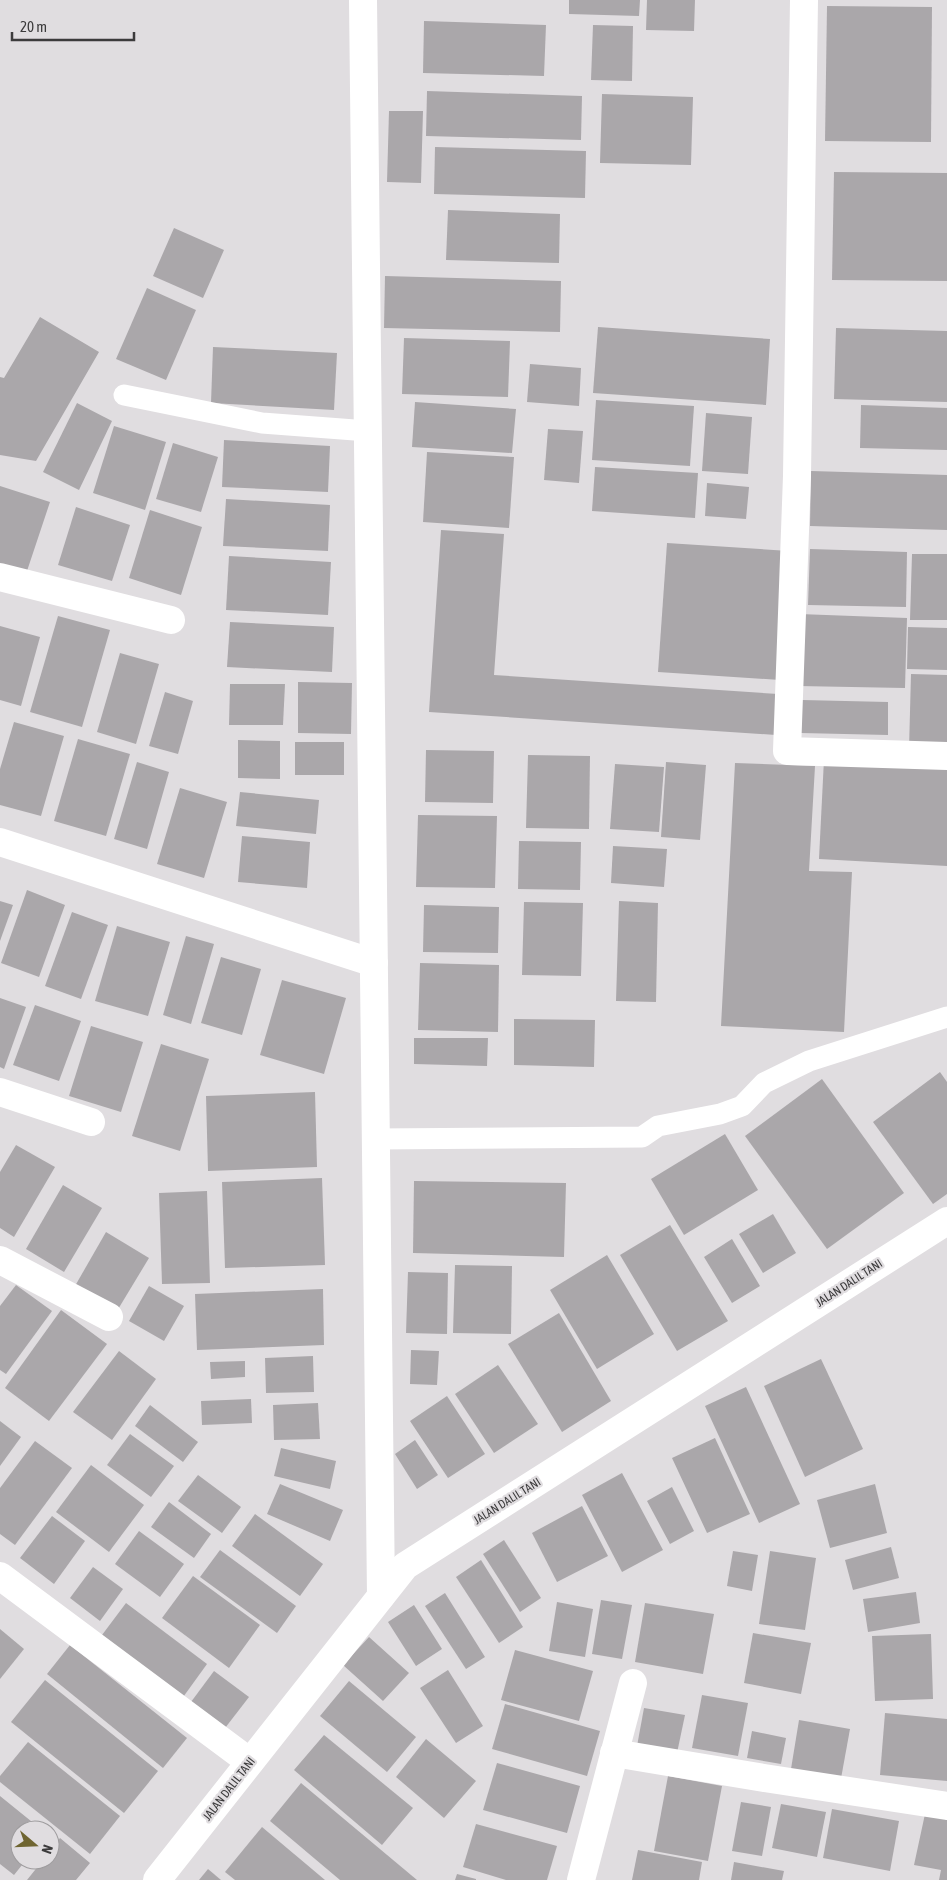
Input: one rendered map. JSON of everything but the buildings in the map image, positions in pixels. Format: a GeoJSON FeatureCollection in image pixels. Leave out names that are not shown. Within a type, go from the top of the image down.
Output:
{"type":"FeatureCollection","features":[{"type":"Feature","properties":{"kind":"street"},"geometry":{"type":"LineString","coordinates":[[362,0],[381,1596]]}},
{"type":"Feature","properties":{"kind":"street"},"geometry":{"type":"LineString","coordinates":[[804,0],[797,476],[787,751],[947,756]]}},
{"type":"Feature","properties":{"kind":"street"},"geometry":{"type":"LineString","coordinates":[[0,577],[171,620]]}},
{"type":"Feature","properties":{"kind":"street"},"geometry":{"type":"LineString","coordinates":[[0,842],[374,963]]}},
{"type":"Feature","properties":{"kind":"street"},"geometry":{"type":"LineString","coordinates":[[0,1092],[91,1122]]}},
{"type":"Feature","properties":{"kind":"street","name":"JALAN DALIL TANI"},"geometry":{"type":"LineString","coordinates":[[157,1880],[405,1566],[947,1220]]}},
{"type":"Feature","properties":{"kind":"street"},"geometry":{"type":"LineString","coordinates":[[0,1260],[109,1317]]}},
{"type":"Feature","properties":{"kind":"street"},"geometry":{"type":"LineString","coordinates":[[0,1576],[250,1762]]}},
{"type":"Feature","properties":{"kind":"street"},"geometry":{"type":"LineString","coordinates":[[581,1880],[633,1683]]}},
{"type":"Feature","properties":{"kind":"street"},"geometry":{"type":"LineString","coordinates":[[614,1753],[783,1782],[947,1806]]}},
{"type":"Feature","properties":{"kind":"lane"},"geometry":{"type":"LineString","coordinates":[[124,395],[262,423],[368,431]]}},
{"type":"Feature","properties":{"kind":"lane"},"geometry":{"type":"LineString","coordinates":[[376,1139],[642,1137],[658,1126],[720,1114],[742,1106],[764,1083],[809,1061],[947,1017]]}}]}
